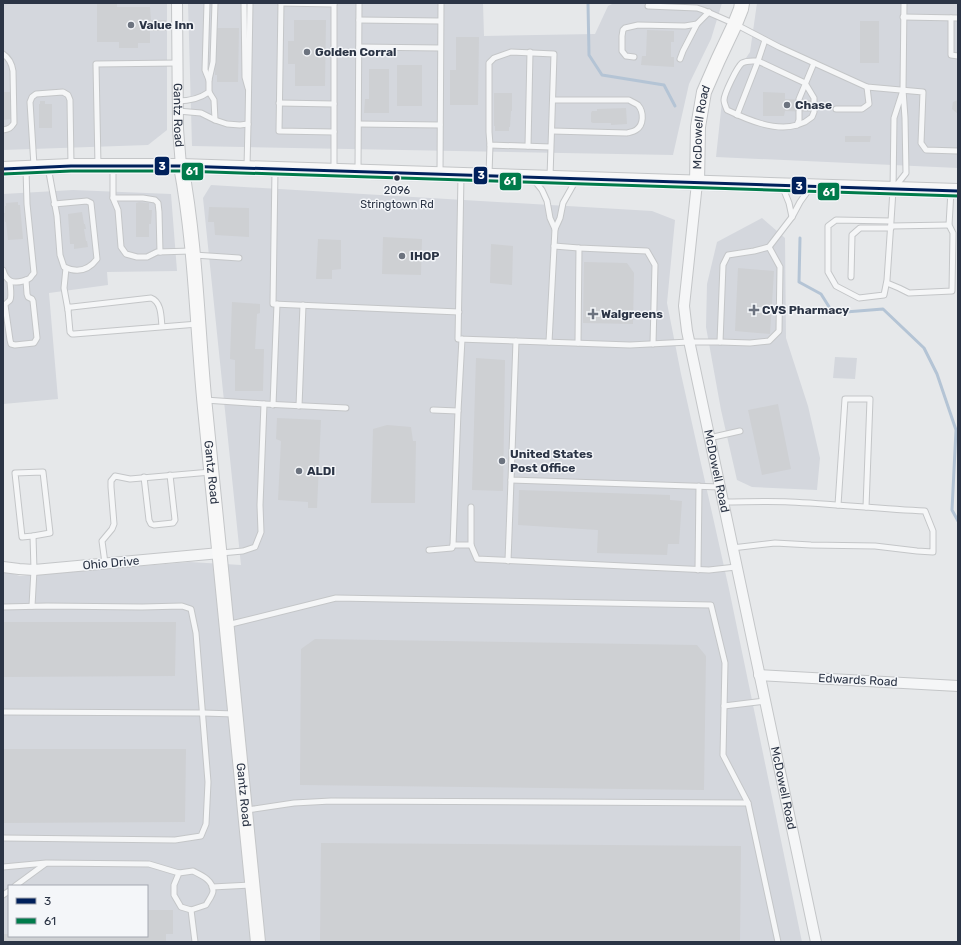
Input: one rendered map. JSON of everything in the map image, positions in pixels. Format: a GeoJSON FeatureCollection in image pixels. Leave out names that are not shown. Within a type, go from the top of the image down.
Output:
{"type":"FeatureCollection","features":[{"type":"Feature","properties":{"kind":"main road","name":"McDowell Road"},"geometry":{"type":"LineString","coordinates":[[697,183],[698,127],[704,92],[736,24],[742,3]]}},
{"type":"Feature","properties":{"kind":"main road"},"geometry":{"type":"LineString","coordinates":[[3,169],[71,166],[181,166],[954,191]]}},
{"type":"Feature","properties":{"kind":"main road","name":"Gantz Road"},"geometry":{"type":"LineString","coordinates":[[181,166],[186,193],[193,253],[204,400],[258,942]]}},
{"type":"Feature","properties":{"kind":"street","name":"Gantz Road"},"geometry":{"type":"LineString","coordinates":[[177,3],[178,129],[181,166]]}},
{"type":"Feature","properties":{"kind":"street","name":"McDowell Road"},"geometry":{"type":"LineString","coordinates":[[697,183],[684,306],[687,331],[816,942]]}},
{"type":"Feature","properties":{"kind":"street","name":"Ohio Drive"},"geometry":{"type":"LineString","coordinates":[[3,567],[19,570],[34,570],[220,553]]}},
{"type":"Feature","properties":{"kind":"street","name":"Edwards Road"},"geometry":{"type":"LineString","coordinates":[[759,675],[958,686]]}},
{"type":"Feature","properties":{"kind":"lane"},"geometry":{"type":"LineString","coordinates":[[207,3],[205,70],[209,80]]}},
{"type":"Feature","properties":{"kind":"lane"},"geometry":{"type":"LineString","coordinates":[[214,3],[213,62],[209,80],[209,92],[214,100],[214,120]]}},
{"type":"Feature","properties":{"kind":"lane"},"geometry":{"type":"LineString","coordinates":[[243,3],[244,77],[249,93]]}},
{"type":"Feature","properties":{"kind":"lane"},"geometry":{"type":"LineString","coordinates":[[247,168],[250,3]]}},
{"type":"Feature","properties":{"kind":"lane"},"geometry":{"type":"LineString","coordinates":[[334,132],[279,131],[281,3],[334,4],[334,104],[334,132],[334,171]]}},
{"type":"Feature","properties":{"kind":"lane"},"geometry":{"type":"LineString","coordinates":[[358,172],[359,3]]}},
{"type":"Feature","properties":{"kind":"lane"},"geometry":{"type":"LineString","coordinates":[[440,175],[441,3]]}},
{"type":"Feature","properties":{"kind":"lane"},"geometry":{"type":"LineString","coordinates":[[893,190],[906,173],[903,90],[904,3]]}},
{"type":"Feature","properties":{"kind":"lane"},"geometry":{"type":"LineString","coordinates":[[648,6],[697,8],[736,24],[765,40],[867,87],[923,92],[921,143],[926,150],[958,151]]}},
{"type":"Feature","properties":{"kind":"lane"},"geometry":{"type":"LineString","coordinates":[[680,59],[697,24],[709,12]]}},
{"type":"Feature","properties":{"kind":"lane"},"geometry":{"type":"LineString","coordinates":[[903,17],[958,18]]}},
{"type":"Feature","properties":{"kind":"lane"},"geometry":{"type":"LineString","coordinates":[[951,18],[951,55],[958,56]]}},
{"type":"Feature","properties":{"kind":"lane"},"geometry":{"type":"LineString","coordinates":[[359,20],[440,21]]}},
{"type":"Feature","properties":{"kind":"lane"},"geometry":{"type":"LineString","coordinates":[[634,57],[626,56],[622,51],[622,36],[625,28],[638,25],[685,26],[697,24]]}},
{"type":"Feature","properties":{"kind":"lane"},"geometry":{"type":"LineString","coordinates":[[737,115],[765,40]]}},
{"type":"Feature","properties":{"kind":"lane"},"geometry":{"type":"LineString","coordinates":[[359,47],[440,48]]}},
{"type":"Feature","properties":{"kind":"lane"},"geometry":{"type":"LineString","coordinates":[[489,176],[489,63],[494,58],[512,52],[530,52],[554,54],[550,178]]}},
{"type":"Feature","properties":{"kind":"lane"},"geometry":{"type":"LineString","coordinates":[[528,146],[530,52]]}},
{"type":"Feature","properties":{"kind":"lane"},"geometry":{"type":"LineString","coordinates":[[3,54],[12,64],[14,123],[9,129],[3,130]]}},
{"type":"Feature","properties":{"kind":"lane"},"geometry":{"type":"LineString","coordinates":[[750,60],[758,61],[805,83],[814,98],[814,112],[812,117],[805,122],[789,128],[764,124],[737,115],[727,110],[724,102],[733,77],[741,64],[750,60]]}},
{"type":"Feature","properties":{"kind":"lane"},"geometry":{"type":"LineString","coordinates":[[98,166],[96,64],[178,63]]}},
{"type":"Feature","properties":{"kind":"lane"},"geometry":{"type":"LineString","coordinates":[[799,99],[814,63]]}},
{"type":"Feature","properties":{"kind":"lane"},"geometry":{"type":"LineString","coordinates":[[836,109],[862,109],[869,104],[867,87]]}},
{"type":"Feature","properties":{"kind":"lane"},"geometry":{"type":"LineString","coordinates":[[903,90],[894,118],[893,190],[891,225],[884,295],[859,298],[836,286],[828,272],[828,226],[836,220],[891,225],[949,225]]}},
{"type":"Feature","properties":{"kind":"lane"},"geometry":{"type":"LineString","coordinates":[[3,270],[5,276],[10,281],[20,282],[29,279],[34,273],[27,204],[36,167],[30,102],[32,97],[36,94],[63,92],[68,95],[70,100],[71,166]]}},
{"type":"Feature","properties":{"kind":"lane"},"geometry":{"type":"LineString","coordinates":[[178,106],[202,97],[209,92]]}},
{"type":"Feature","properties":{"kind":"lane"},"geometry":{"type":"LineString","coordinates":[[552,131],[626,133],[635,131],[641,126],[643,117],[637,104],[629,100],[553,100]]}},
{"type":"Feature","properties":{"kind":"lane"},"geometry":{"type":"LineString","coordinates":[[279,103],[334,104]]}},
{"type":"Feature","properties":{"kind":"lane"},"geometry":{"type":"LineString","coordinates":[[178,106],[201,112],[214,120],[227,124],[248,124]]}},
{"type":"Feature","properties":{"kind":"lane"},"geometry":{"type":"LineString","coordinates":[[797,126],[799,111]]}},
{"type":"Feature","properties":{"kind":"lane"},"geometry":{"type":"LineString","coordinates":[[359,124],[440,125]]}},
{"type":"Feature","properties":{"kind":"lane"},"geometry":{"type":"LineString","coordinates":[[490,145],[551,147]]}},
{"type":"Feature","properties":{"kind":"lane"},"geometry":{"type":"LineString","coordinates":[[113,166],[113,198],[118,210],[121,247],[126,254],[136,257],[147,257],[156,252],[193,253],[239,258]]}},
{"type":"Feature","properties":{"kind":"lane"},"geometry":{"type":"LineString","coordinates":[[36,167],[54,204],[60,255],[64,267],[72,270],[83,270],[92,266],[97,259],[91,203],[87,201],[54,204]]}},
{"type":"Feature","properties":{"kind":"lane"},"geometry":{"type":"LineString","coordinates":[[275,169],[273,304],[459,312]]}},
{"type":"Feature","properties":{"kind":"lane"},"geometry":{"type":"LineString","coordinates":[[461,175],[458,339],[630,345],[689,342],[750,343],[769,341],[779,331],[780,267],[769,247]]}},
{"type":"Feature","properties":{"kind":"lane"},"geometry":{"type":"LineString","coordinates":[[532,178],[542,190],[548,201],[550,218],[555,229]]}},
{"type":"Feature","properties":{"kind":"lane"},"geometry":{"type":"LineString","coordinates":[[549,342],[555,229],[560,218],[563,203],[577,179]]}},
{"type":"Feature","properties":{"kind":"lane"},"geometry":{"type":"LineString","coordinates":[[782,186],[789,203],[792,217]]}},
{"type":"Feature","properties":{"kind":"lane"},"geometry":{"type":"LineString","coordinates":[[720,342],[723,265],[728,255],[769,247],[792,217],[810,187]]}},
{"type":"Feature","properties":{"kind":"lane"},"geometry":{"type":"LineString","coordinates":[[886,283],[909,293],[952,291],[953,233],[949,225],[954,191]]}},
{"type":"Feature","properties":{"kind":"lane"},"geometry":{"type":"LineString","coordinates":[[113,198],[143,198],[154,200],[158,203],[160,252]]}},
{"type":"Feature","properties":{"kind":"lane"},"geometry":{"type":"LineString","coordinates":[[851,276],[852,235],[860,228],[891,225]]}},
{"type":"Feature","properties":{"kind":"lane"},"geometry":{"type":"LineString","coordinates":[[554,246],[646,251],[654,265],[653,344]]}},
{"type":"Feature","properties":{"kind":"lane"},"geometry":{"type":"LineString","coordinates":[[578,343],[579,248]]}},
{"type":"Feature","properties":{"kind":"lane"},"geometry":{"type":"LineString","coordinates":[[66,268],[64,288],[70,332],[72,334],[199,324]]}},
{"type":"Feature","properties":{"kind":"lane"},"geometry":{"type":"LineString","coordinates":[[10,281],[10,300],[6,302],[5,305],[11,344],[15,345],[34,343],[37,338],[33,301],[28,297],[26,280]]}},
{"type":"Feature","properties":{"kind":"lane"},"geometry":{"type":"LineString","coordinates":[[68,310],[69,307],[151,298],[155,299],[160,308],[162,327]]}},
{"type":"Feature","properties":{"kind":"lane"},"geometry":{"type":"LineString","coordinates":[[273,404],[277,304]]}},
{"type":"Feature","properties":{"kind":"lane"},"geometry":{"type":"LineString","coordinates":[[299,406],[303,305]]}},
{"type":"Feature","properties":{"kind":"lane"},"geometry":{"type":"LineString","coordinates":[[453,545],[462,339]]}},
{"type":"Feature","properties":{"kind":"lane"},"geometry":{"type":"LineString","coordinates":[[508,561],[516,341]]}},
{"type":"Feature","properties":{"kind":"lane"},"geometry":{"type":"LineString","coordinates":[[838,505],[845,399],[870,399],[866,507]]}},
{"type":"Feature","properties":{"kind":"lane"},"geometry":{"type":"LineString","coordinates":[[204,400],[346,408]]}},
{"type":"Feature","properties":{"kind":"lane"},"geometry":{"type":"LineString","coordinates":[[220,553],[243,551],[255,547],[261,532],[260,505],[264,404]]}},
{"type":"Feature","properties":{"kind":"lane"},"geometry":{"type":"LineString","coordinates":[[433,410],[458,411]]}},
{"type":"Feature","properties":{"kind":"lane"},"geometry":{"type":"LineString","coordinates":[[709,438],[740,431]]}},
{"type":"Feature","properties":{"kind":"lane"},"geometry":{"type":"LineString","coordinates":[[43,472],[50,533],[33,536],[22,536],[15,473],[43,472]]}},
{"type":"Feature","properties":{"kind":"lane"},"geometry":{"type":"LineString","coordinates":[[105,563],[102,541],[112,529],[114,524],[110,487],[111,481],[115,476],[130,479],[212,472]]}},
{"type":"Feature","properties":{"kind":"lane"},"geometry":{"type":"LineString","coordinates":[[144,478],[149,520],[151,524],[173,523],[170,475]]}},
{"type":"Feature","properties":{"kind":"lane"},"geometry":{"type":"LineString","coordinates":[[511,480],[720,487]]}},
{"type":"Feature","properties":{"kind":"lane"},"geometry":{"type":"LineString","coordinates":[[698,570],[699,486]]}},
{"type":"Feature","properties":{"kind":"lane"},"geometry":{"type":"LineString","coordinates":[[723,502],[789,502],[925,511],[933,531],[933,552],[875,546],[775,543],[732,548]]}},
{"type":"Feature","properties":{"kind":"lane"},"geometry":{"type":"LineString","coordinates":[[471,506],[471,545],[477,559],[698,570],[736,567]]}},
{"type":"Feature","properties":{"kind":"lane"},"geometry":{"type":"LineString","coordinates":[[32,606],[34,570],[33,536]]}},
{"type":"Feature","properties":{"kind":"lane"},"geometry":{"type":"LineString","coordinates":[[429,550],[452,548],[453,545],[471,545]]}},
{"type":"Feature","properties":{"kind":"lane"},"geometry":{"type":"LineString","coordinates":[[227,625],[336,598],[711,605],[725,663],[723,755],[748,803],[778,942]]}},
{"type":"Feature","properties":{"kind":"lane"},"geometry":{"type":"LineString","coordinates":[[3,607],[182,606],[191,609],[196,633],[208,782],[206,824],[201,836],[175,840],[3,838]]}},
{"type":"Feature","properties":{"kind":"lane"},"geometry":{"type":"LineString","coordinates":[[724,706],[765,702]]}},
{"type":"Feature","properties":{"kind":"lane"},"geometry":{"type":"LineString","coordinates":[[3,712],[236,714]]}},
{"type":"Feature","properties":{"kind":"lane"},"geometry":{"type":"LineString","coordinates":[[246,810],[294,803],[332,801],[748,803]]}},
{"type":"Feature","properties":{"kind":"lane"},"geometry":{"type":"LineString","coordinates":[[17,885],[46,864]]}},
{"type":"Feature","properties":{"kind":"lane"},"geometry":{"type":"LineString","coordinates":[[3,868],[46,864],[149,864],[179,873],[193,871],[206,877],[212,886],[213,892],[206,905],[191,910],[181,907],[174,895],[174,884],[179,873]]}},
{"type":"Feature","properties":{"kind":"lane"},"geometry":{"type":"LineString","coordinates":[[212,886],[253,885]]}},
{"type":"Feature","properties":{"kind":"lane"},"geometry":{"type":"LineString","coordinates":[[191,910],[195,942]]}},
{"type":"Feature","properties":{"kind":"shaded area"},"geometry":{"type":"Polygon","coordinates":[[[3,3],[167,3],[167,130],[148,145],[3,150],[3,3]]]}},
{"type":"Feature","properties":{"kind":"shaded area"},"geometry":{"type":"Polygon","coordinates":[[[188,3],[483,3],[484,36],[595,34],[608,6],[614,3],[722,3],[711,39],[689,84],[673,155],[192,146],[188,3]]]}},
{"type":"Feature","properties":{"kind":"shaded area"},"geometry":{"type":"Polygon","coordinates":[[[757,3],[958,3],[958,168],[716,157],[723,92],[750,52],[757,3]]]}},
{"type":"Feature","properties":{"kind":"shaded area"},"geometry":{"type":"Polygon","coordinates":[[[211,185],[652,211],[675,220],[667,303],[681,374],[729,589],[802,942],[3,942],[3,571],[20,576],[190,562],[241,565],[203,198],[211,185]]]}},
{"type":"Feature","properties":{"kind":"shaded area"},"geometry":{"type":"Polygon","coordinates":[[[73,190],[171,194],[177,271],[107,272],[108,285],[49,293],[58,399],[3,404],[3,194],[73,190]]]}},
{"type":"Feature","properties":{"kind":"shaded area"},"geometry":{"type":"Polygon","coordinates":[[[762,218],[785,238],[786,338],[808,406],[820,458],[817,490],[752,487],[737,480],[721,410],[706,327],[707,284],[717,242],[762,218]]]}},
{"type":"Feature","properties":{"kind":"shaded area"},"geometry":{"type":"Polygon","coordinates":[[[835,357],[857,358],[855,379],[833,378],[835,357]]]}},
{"type":"Feature","properties":{"kind":"building","name":"Value Inn"},"geometry":{"type":"Polygon","coordinates":[[[97,3],[117,3],[117,7],[150,7],[151,20],[166,20],[166,31],[150,31],[150,43],[138,43],[138,48],[119,48],[119,42],[97,42],[97,3]]]}},
{"type":"Feature","properties":{"kind":"building","name":"Golden Corral"},"geometry":{"type":"Polygon","coordinates":[[[294,20],[326,20],[325,86],[295,86],[295,64],[288,64],[288,41],[294,41],[294,20]]]}},
{"type":"Feature","properties":{"kind":"building"},"geometry":{"type":"Polygon","coordinates":[[[860,21],[879,21],[879,63],[860,63],[860,21]]]}},
{"type":"Feature","properties":{"kind":"building"},"geometry":{"type":"Polygon","coordinates":[[[216,28],[239,28],[238,82],[217,82],[217,75],[215,75],[216,28]]]}},
{"type":"Feature","properties":{"kind":"building"},"geometry":{"type":"Polygon","coordinates":[[[647,30],[674,31],[674,42],[671,42],[671,57],[674,57],[674,67],[641,65],[642,56],[646,56],[647,30]]]}},
{"type":"Feature","properties":{"kind":"building"},"geometry":{"type":"Polygon","coordinates":[[[456,37],[479,37],[478,105],[450,105],[450,70],[456,70],[456,37]]]}},
{"type":"Feature","properties":{"kind":"building"},"geometry":{"type":"Polygon","coordinates":[[[397,65],[422,65],[422,106],[397,106],[397,65]]]}},
{"type":"Feature","properties":{"kind":"building"},"geometry":{"type":"Polygon","coordinates":[[[369,69],[389,69],[389,113],[364,113],[365,99],[369,99],[369,69]]]}},
{"type":"Feature","properties":{"kind":"building"},"geometry":{"type":"Polygon","coordinates":[[[3,92],[11,92],[11,119],[3,120],[3,92]]]}},
{"type":"Feature","properties":{"kind":"building","name":"Chase"},"geometry":{"type":"Polygon","coordinates":[[[763,92],[785,93],[785,99],[811,100],[811,112],[785,111],[784,116],[763,116],[763,92]]]}},
{"type":"Feature","properties":{"kind":"building"},"geometry":{"type":"Polygon","coordinates":[[[494,93],[512,93],[512,111],[509,131],[495,131],[494,93]]]}},
{"type":"Feature","properties":{"kind":"building"},"geometry":{"type":"Polygon","coordinates":[[[958,100],[958,114],[952,109],[953,102],[958,100]]]}},
{"type":"Feature","properties":{"kind":"building"},"geometry":{"type":"Polygon","coordinates":[[[40,101],[45,101],[45,104],[52,104],[52,128],[39,128],[40,101]]]}},
{"type":"Feature","properties":{"kind":"building"},"geometry":{"type":"Polygon","coordinates":[[[626,108],[627,124],[611,125],[611,123],[591,122],[591,113],[592,111],[597,111],[597,109],[626,108]]]}},
{"type":"Feature","properties":{"kind":"building"},"geometry":{"type":"Polygon","coordinates":[[[845,136],[871,136],[870,142],[845,142],[845,136]]]}},
{"type":"Feature","properties":{"kind":"building"},"geometry":{"type":"Polygon","coordinates":[[[18,202],[18,205],[20,205],[23,239],[8,240],[4,213],[5,206],[6,203],[18,202]]]}},
{"type":"Feature","properties":{"kind":"building"},"geometry":{"type":"Polygon","coordinates":[[[136,203],[149,203],[149,210],[152,210],[151,224],[149,224],[149,237],[136,237],[136,203]]]}},
{"type":"Feature","properties":{"kind":"building"},"geometry":{"type":"Polygon","coordinates":[[[209,207],[249,208],[249,237],[215,235],[214,222],[208,222],[209,207]]]}},
{"type":"Feature","properties":{"kind":"building"},"geometry":{"type":"Polygon","coordinates":[[[82,212],[88,247],[74,249],[74,244],[70,244],[68,214],[82,212]]]}},
{"type":"Feature","properties":{"kind":"building","name":"IHOP"},"geometry":{"type":"Polygon","coordinates":[[[383,237],[422,239],[421,275],[382,274],[383,237]]]}},
{"type":"Feature","properties":{"kind":"building"},"geometry":{"type":"Polygon","coordinates":[[[318,239],[341,240],[341,269],[332,270],[332,279],[316,279],[318,239]]]}},
{"type":"Feature","properties":{"kind":"building"},"geometry":{"type":"Polygon","coordinates":[[[491,244],[513,246],[512,285],[490,283],[491,244]]]}},
{"type":"Feature","properties":{"kind":"building","name":"Walgreens"},"geometry":{"type":"Polygon","coordinates":[[[584,262],[627,263],[634,273],[633,324],[583,323],[584,262]]]}},
{"type":"Feature","properties":{"kind":"building","name":"CVS Pharmacy"},"geometry":{"type":"Polygon","coordinates":[[[738,268],[774,271],[770,334],[735,331],[738,268]]]}},
{"type":"Feature","properties":{"kind":"building"},"geometry":{"type":"Polygon","coordinates":[[[232,302],[260,304],[260,313],[257,314],[255,349],[264,349],[263,391],[235,391],[235,360],[230,359],[232,302]]]}},
{"type":"Feature","properties":{"kind":"building"},"geometry":{"type":"Polygon","coordinates":[[[476,358],[505,360],[503,491],[472,490],[476,358]]]}},
{"type":"Feature","properties":{"kind":"building"},"geometry":{"type":"Polygon","coordinates":[[[778,404],[791,469],[762,475],[748,410],[778,404]]]}},
{"type":"Feature","properties":{"kind":"building","name":"ALDI"},"geometry":{"type":"Polygon","coordinates":[[[277,418],[321,420],[317,508],[308,508],[308,502],[278,500],[281,441],[276,439],[277,418]]]}},
{"type":"Feature","properties":{"kind":"building"},"geometry":{"type":"Polygon","coordinates":[[[387,425],[411,427],[413,441],[416,441],[415,503],[371,503],[373,429],[387,425]]]}},
{"type":"Feature","properties":{"kind":"building"},"geometry":{"type":"Polygon","coordinates":[[[519,490],[670,495],[670,500],[682,501],[679,544],[668,544],[667,555],[597,553],[598,530],[518,525],[519,490]]]}},
{"type":"Feature","properties":{"kind":"building"},"geometry":{"type":"Polygon","coordinates":[[[3,622],[176,622],[175,676],[3,677],[3,622]]]}},
{"type":"Feature","properties":{"kind":"building"},"geometry":{"type":"Polygon","coordinates":[[[315,639],[697,645],[706,656],[704,790],[300,785],[301,649],[315,639]]]}},
{"type":"Feature","properties":{"kind":"building"},"geometry":{"type":"Polygon","coordinates":[[[3,749],[186,749],[185,822],[3,823],[3,749]]]}},
{"type":"Feature","properties":{"kind":"building"},"geometry":{"type":"Polygon","coordinates":[[[321,843],[741,846],[740,942],[320,942],[321,843]]]}},
{"type":"Feature","properties":{"kind":"building"},"geometry":{"type":"Polygon","coordinates":[[[148,910],[173,910],[173,934],[166,934],[166,942],[3,942],[3,934],[8,934],[8,937],[148,937],[148,910]]]}},
{"type":"Feature","properties":{"kind":"waterway"},"geometry":{"type":"LineString","coordinates":[[588,3],[589,55],[602,75],[664,85],[675,106]]}},
{"type":"Feature","properties":{"kind":"waterway"},"geometry":{"type":"LineString","coordinates":[[800,238],[799,282],[821,294],[833,313],[883,309],[924,348],[937,374],[956,430],[952,510],[958,521]]}},
{"type":"Feature","properties":{"kind":"transit line","name":"3"},"geometry":{"type":"LineString","coordinates":[[3,169],[71,166],[181,166],[958,191]]}},
{"type":"Feature","properties":{"kind":"transit line","name":"61"},"geometry":{"type":"LineString","coordinates":[[3,174],[71,171],[181,171],[958,196]]}},
{"type":"Feature","properties":{"kind":"place","name":"Value Inn"},"geometry":{"type":"Point","coordinates":[131,25]}},
{"type":"Feature","properties":{"kind":"place","name":"Golden Corral"},"geometry":{"type":"Point","coordinates":[307,52]}},
{"type":"Feature","properties":{"kind":"place","name":"Chase"},"geometry":{"type":"Point","coordinates":[787,105]}},
{"type":"Feature","properties":{"kind":"place","name":"2096 Stringtown Rd"},"geometry":{"type":"Point","coordinates":[397,178]}},
{"type":"Feature","properties":{"kind":"place","name":"IHOP"},"geometry":{"type":"Point","coordinates":[402,256]}},
{"type":"Feature","properties":{"kind":"place","name":"CVS Pharmacy"},"geometry":{"type":"Point","coordinates":[754,310]}},
{"type":"Feature","properties":{"kind":"place","name":"Walgreens"},"geometry":{"type":"Point","coordinates":[593,314]}},
{"type":"Feature","properties":{"kind":"place","name":"United States Post Office"},"geometry":{"type":"Point","coordinates":[502,461]}},
{"type":"Feature","properties":{"kind":"place","name":"ALDI"},"geometry":{"type":"Point","coordinates":[299,471]}}]}
